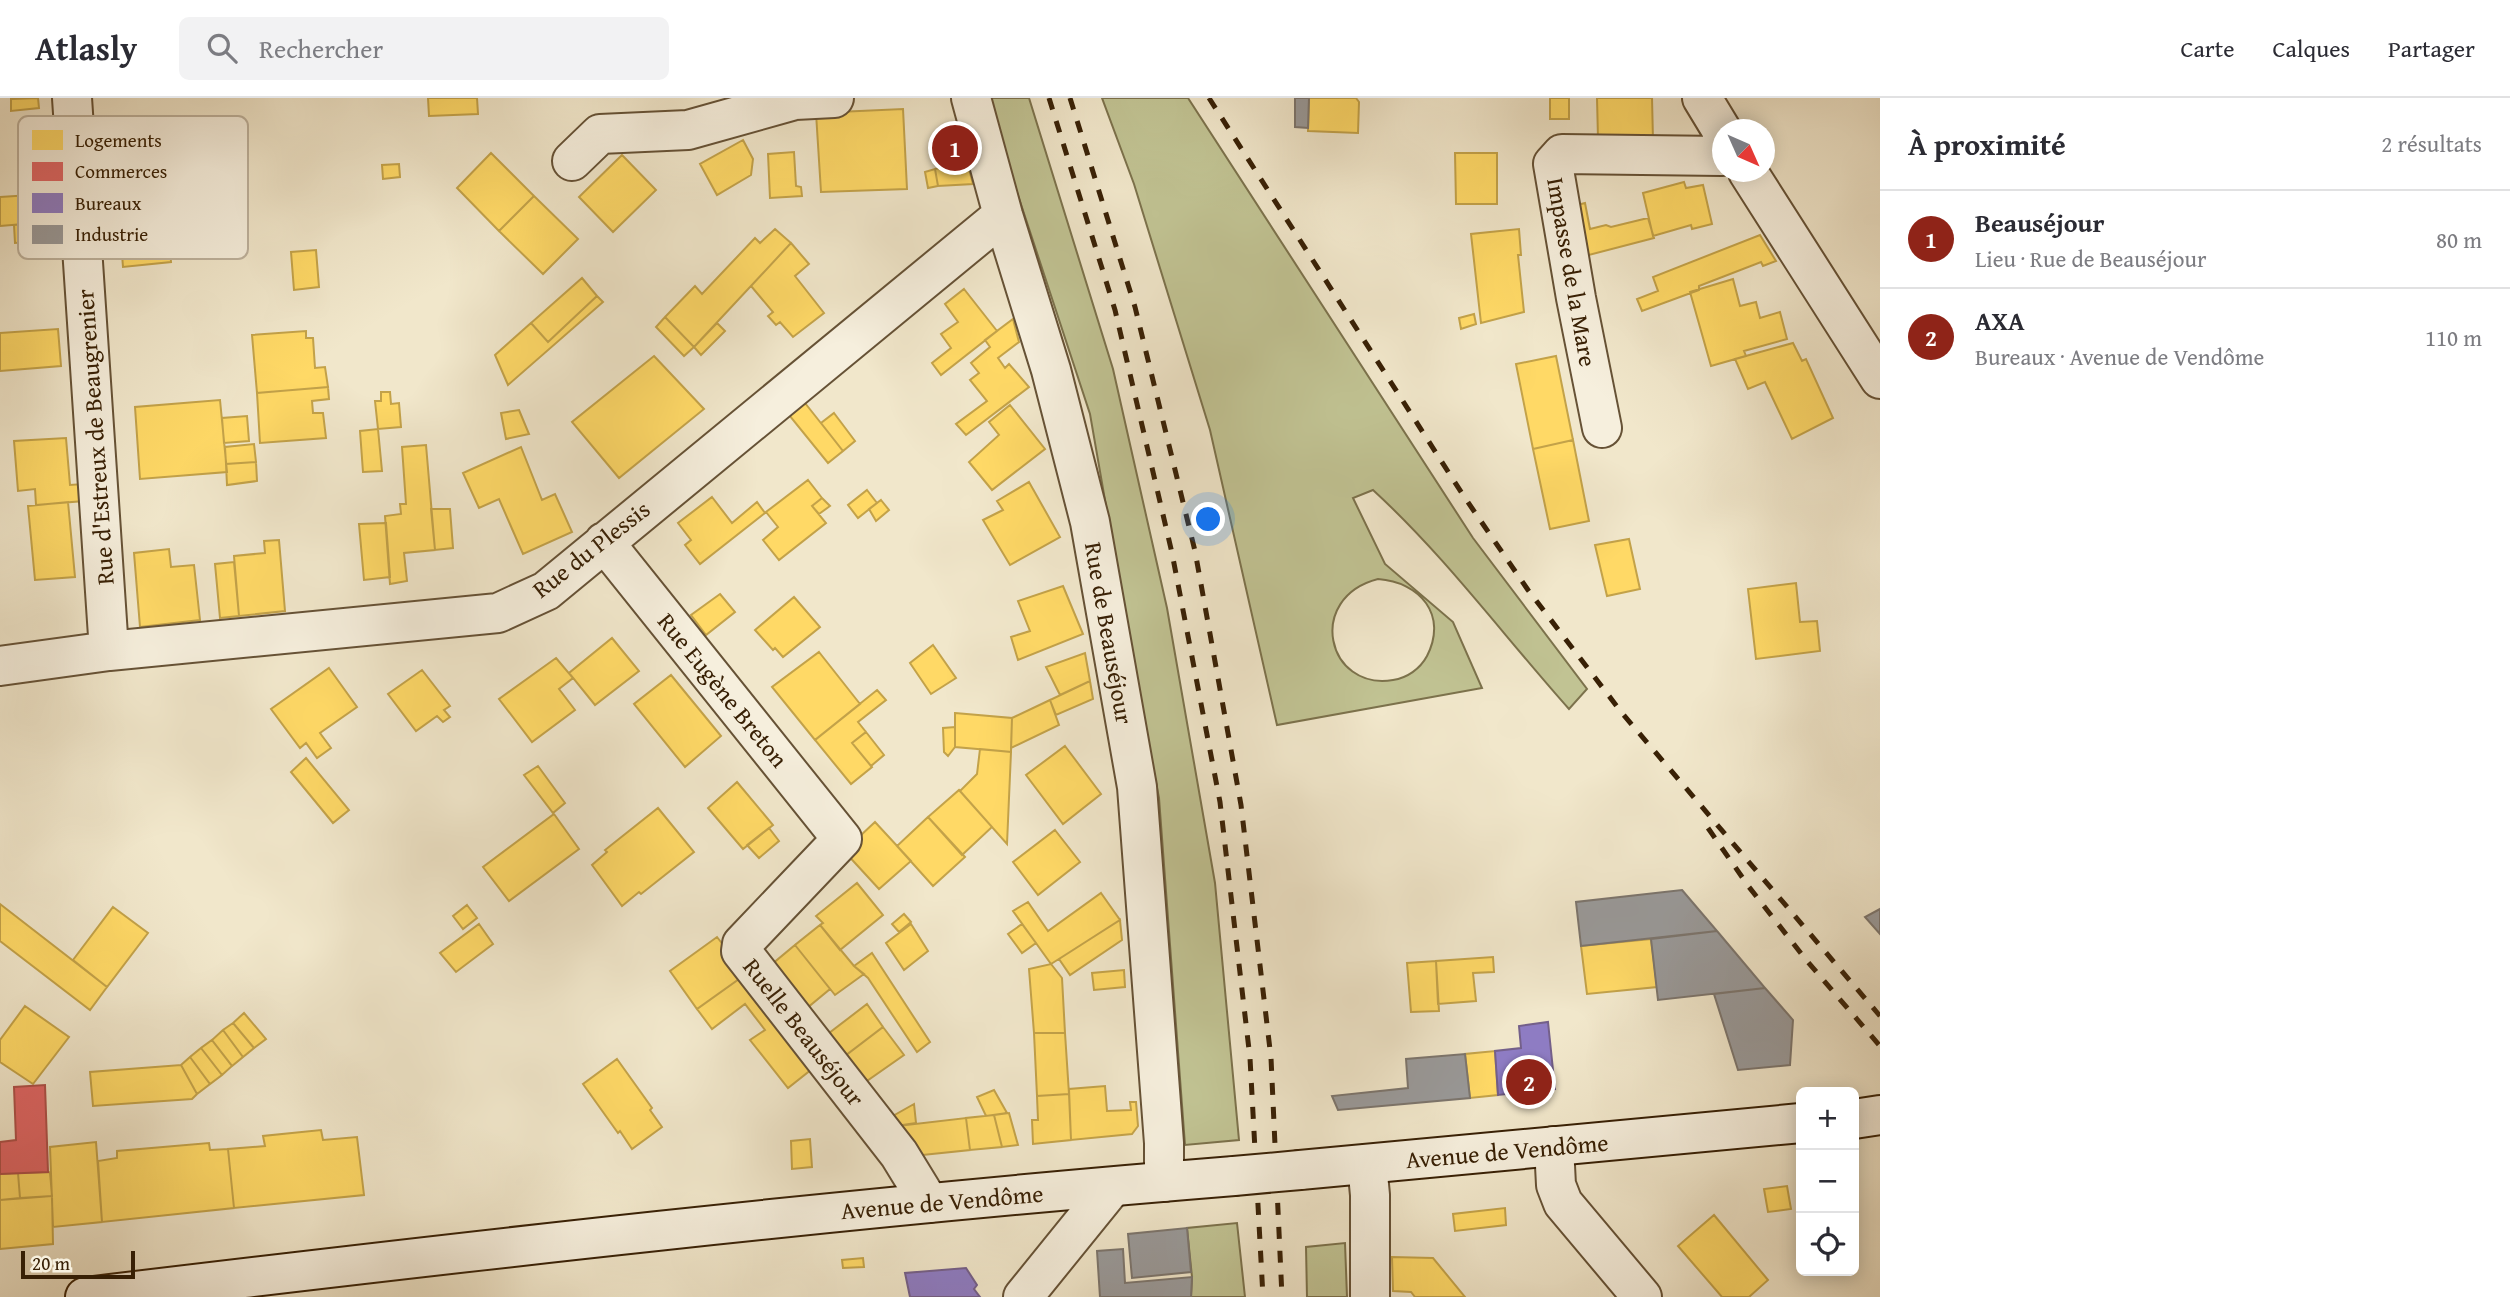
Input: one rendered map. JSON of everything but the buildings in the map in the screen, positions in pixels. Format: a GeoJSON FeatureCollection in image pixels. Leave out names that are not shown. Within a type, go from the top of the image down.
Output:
{"type":"FeatureCollection","features":[{"type":"Feature","properties":{"kind":"street","name":"Rue d'Estreux de Beaugrenier"},"geometry":{"type":"LineString","coordinates":[[72,98],[73,116]]}},
{"type":"Feature","properties":{"kind":"street"},"geometry":{"type":"LineString","coordinates":[[572,161],[600,134],[688,130],[795,100],[834,98]]}},
{"type":"Feature","properties":{"kind":"street","name":"Rue de Beauséjour"},"geometry":{"type":"LineString","coordinates":[[971,98],[1003,215],[1051,370],[1090,522],[1134,774],[1164,1143],[1164,1182]]}},
{"type":"Feature","properties":{"kind":"street"},"geometry":{"type":"LineString","coordinates":[[1702,98],[1715,119]]}},
{"type":"Feature","properties":{"kind":"street","name":"Impasse de la Mare"},"geometry":{"type":"LineString","coordinates":[[1602,428],[1553,164],[1562,154],[1712,156]]}},
{"type":"Feature","properties":{"kind":"street"},"geometry":{"type":"LineString","coordinates":[[1754,182],[1880,379]]}},
{"type":"Feature","properties":{"kind":"street","name":"Rue du Plessis"},"geometry":{"type":"LineString","coordinates":[[0,666],[109,651],[498,613],[546,590],[1003,215]]}},
{"type":"Feature","properties":{"kind":"street","name":"Rue d'Estreux de Beaugrenier"},"geometry":{"type":"LineString","coordinates":[[83,259],[109,651]]}},
{"type":"Feature","properties":{"kind":"street","name":"Rue Eugène Breton"},"geometry":{"type":"LineString","coordinates":[[604,542],[842,839]]}},
{"type":"Feature","properties":{"kind":"street","name":"Ruelle Beauséjour"},"geometry":{"type":"LineString","coordinates":[[842,839],[742,944],[741,951],[899,1154],[929,1203]]}},
{"type":"Feature","properties":{"kind":"street","name":"Avenue de Vendôme"},"geometry":{"type":"LineString","coordinates":[[85,1297],[670,1229],[1796,1123]]}},
{"type":"Feature","properties":{"kind":"street"},"geometry":{"type":"LineString","coordinates":[[1554,1146],[1556,1185],[1563,1203],[1642,1297]]}},
{"type":"Feature","properties":{"kind":"street"},"geometry":{"type":"LineString","coordinates":[[1367,1164],[1370,1195],[1370,1297]]}},
{"type":"Feature","properties":{"kind":"street"},"geometry":{"type":"LineString","coordinates":[[1023,1297],[1112,1187]]}},
{"type":"Feature","properties":{"kind":"green space"},"geometry":{"type":"Polygon","coordinates":[[[986,98],[1029,98],[1113,369],[1167,608],[1215,883],[1239,1140],[1185,1145],[1159,798],[1090,414],[986,98]]]}},
{"type":"Feature","properties":{"kind":"green space"},"geometry":{"type":"Polygon","coordinates":[[[1102,98],[1188,98],[1473,538],[1587,689],[1569,709],[1425,542],[1373,490],[1353,498],[1385,564],[1453,622],[1482,688],[1277,725],[1210,430],[1134,184],[1102,98]],[[1378,579],[1355,589],[1340,604],[1333,622],[1333,641],[1340,658],[1353,672],[1370,680],[1393,680],[1408,675],[1424,661],[1433,641],[1432,614],[1426,603],[1417,594],[1393,581],[1378,579]]]}},
{"type":"Feature","properties":{"kind":"green space"},"geometry":{"type":"Polygon","coordinates":[[[1237,1223],[1245,1297],[1191,1297],[1192,1277],[1187,1228],[1237,1223]]]}},
{"type":"Feature","properties":{"kind":"green space"},"geometry":{"type":"Polygon","coordinates":[[[1345,1243],[1347,1297],[1307,1297],[1306,1247],[1345,1243]]]}},
{"type":"Feature","properties":{"kind":"railway"},"geometry":{"type":"LineString","coordinates":[[1049,98],[1115,310],[1172,553],[1220,802],[1250,1058],[1263,1297]]}},
{"type":"Feature","properties":{"kind":"railway"},"geometry":{"type":"LineString","coordinates":[[1070,98],[1135,307],[1195,551],[1241,805],[1271,1058],[1282,1297]]}},
{"type":"Feature","properties":{"kind":"railway"},"geometry":{"type":"LineString","coordinates":[[1209,98],[1463,495],[1528,590],[1622,713],[1880,1016]]}},
{"type":"Feature","properties":{"kind":"railway"},"geometry":{"type":"LineString","coordinates":[[1708,828],[1749,887],[1807,961],[1880,1046]]}},
{"type":"Feature","properties":{"kind":"place","name":"Beauséjour"},"geometry":{"type":"Point","coordinates":[955,148]}},
{"type":"Feature","properties":{"kind":"place","name":"AXA"},"geometry":{"type":"Point","coordinates":[1529,1082]}}]}
